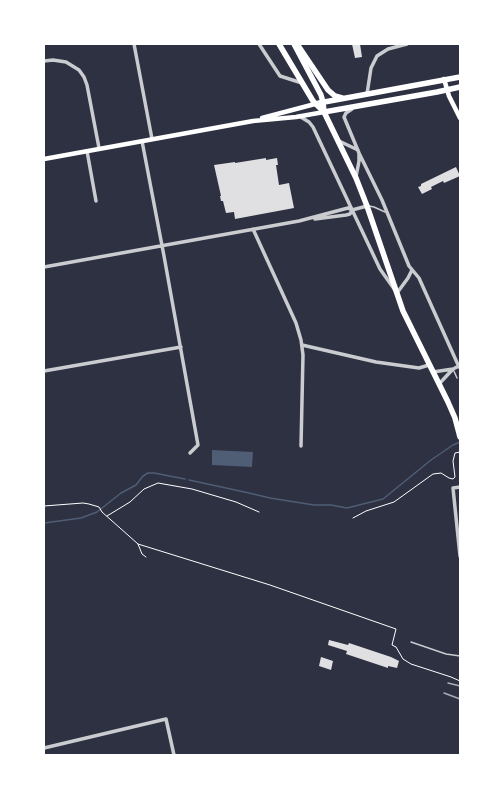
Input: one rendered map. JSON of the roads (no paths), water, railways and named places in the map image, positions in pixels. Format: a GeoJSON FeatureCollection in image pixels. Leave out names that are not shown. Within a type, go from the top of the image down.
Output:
{"type":"FeatureCollection","features":[{"type":"Feature","properties":{"kind":"main road"},"geometry":{"type":"LineString","coordinates":[[279,44],[315,104],[324,112]]}},
{"type":"Feature","properties":{"kind":"main road"},"geometry":{"type":"LineString","coordinates":[[295,44],[331,93],[338,97],[346,98]]}},
{"type":"Feature","properties":{"kind":"main road"},"geometry":{"type":"LineString","coordinates":[[295,44],[310,72],[323,102],[324,112],[356,178],[409,324],[455,418],[460,436]]}},
{"type":"Feature","properties":{"kind":"main road"},"geometry":{"type":"LineString","coordinates":[[253,121],[323,102],[460,77]]}},
{"type":"Feature","properties":{"kind":"main road"},"geometry":{"type":"LineString","coordinates":[[444,79],[447,90],[460,118]]}},
{"type":"Feature","properties":{"kind":"main road"},"geometry":{"type":"LineString","coordinates":[[44,159],[253,121],[324,112],[460,87]]}},
{"type":"Feature","properties":{"kind":"main road"},"geometry":{"type":"LineString","coordinates":[[367,94],[369,104]]}},
{"type":"Feature","properties":{"kind":"street"},"geometry":{"type":"LineString","coordinates":[[134,44],[152,139]]}},
{"type":"Feature","properties":{"kind":"street"},"geometry":{"type":"LineString","coordinates":[[259,44],[279,75],[303,84]]}},
{"type":"Feature","properties":{"kind":"street"},"geometry":{"type":"LineString","coordinates":[[367,94],[370,68],[377,56],[388,49],[407,44]]}},
{"type":"Feature","properties":{"kind":"street"},"geometry":{"type":"LineString","coordinates":[[44,61],[53,60],[66,62],[73,65],[82,74],[87,85],[99,148]]}},
{"type":"Feature","properties":{"kind":"street"},"geometry":{"type":"LineString","coordinates":[[358,106],[347,112],[344,117],[398,235],[401,248],[424,289],[459,366],[453,369],[433,372]]}},
{"type":"Feature","properties":{"kind":"street"},"geometry":{"type":"LineString","coordinates":[[299,116],[313,126],[380,269],[397,293],[412,270]]}},
{"type":"Feature","properties":{"kind":"street"},"geometry":{"type":"LineString","coordinates":[[338,140],[358,150]]}},
{"type":"Feature","properties":{"kind":"street"},"geometry":{"type":"LineString","coordinates":[[142,141],[198,445],[190,453]]}},
{"type":"Feature","properties":{"kind":"street"},"geometry":{"type":"LineString","coordinates":[[356,178],[359,160],[358,150]]}},
{"type":"Feature","properties":{"kind":"street"},"geometry":{"type":"LineString","coordinates":[[87,151],[96,201]]}},
{"type":"Feature","properties":{"kind":"street"},"geometry":{"type":"LineString","coordinates":[[44,267],[306,219],[348,208],[352,210],[367,206]]}},
{"type":"Feature","properties":{"kind":"street"},"geometry":{"type":"LineString","coordinates":[[253,229],[296,323],[302,346],[301,446]]}},
{"type":"Feature","properties":{"kind":"street"},"geometry":{"type":"LineString","coordinates":[[302,346],[376,362],[419,368],[429,365]]}},
{"type":"Feature","properties":{"kind":"street"},"geometry":{"type":"LineString","coordinates":[[44,371],[181,347]]}},
{"type":"Feature","properties":{"kind":"street"},"geometry":{"type":"LineString","coordinates":[[439,384],[453,369]]}},
{"type":"Feature","properties":{"kind":"street"},"geometry":{"type":"LineString","coordinates":[[460,488],[453,488],[460,556]]}},
{"type":"Feature","properties":{"kind":"street"},"geometry":{"type":"LineString","coordinates":[[44,748],[166,719],[174,755]]}},
{"type":"Feature","properties":{"kind":"lane"},"geometry":{"type":"LineString","coordinates":[[367,206],[384,211],[390,217]]}},
{"type":"Feature","properties":{"kind":"lane"},"geometry":{"type":"LineString","coordinates":[[453,369],[457,378]]}},
{"type":"Feature","properties":{"kind":"lane"},"geometry":{"type":"LineString","coordinates":[[411,642],[450,655],[460,656]]}},
{"type":"Feature","properties":{"kind":"water"},"geometry":{"type":"Polygon","coordinates":[[[212,450],[253,452],[252,467],[212,465],[212,450]]]}},
{"type":"Feature","properties":{"kind":"waterway"},"geometry":{"type":"LineString","coordinates":[[189,480],[270,498],[314,505],[331,505],[347,508],[383,499],[431,460],[460,442]]}},
{"type":"Feature","properties":{"kind":"waterway"},"geometry":{"type":"LineString","coordinates":[[44,523],[81,518],[97,512],[121,493],[136,485],[143,476],[148,473],[185,479]]}},
{"type":"Feature","properties":{"kind":"railway"},"geometry":{"type":"LineString","coordinates":[[448,683],[460,686]]}},
{"type":"Feature","properties":{"kind":"railway"},"geometry":{"type":"LineString","coordinates":[[444,693],[460,699]]}}]}
